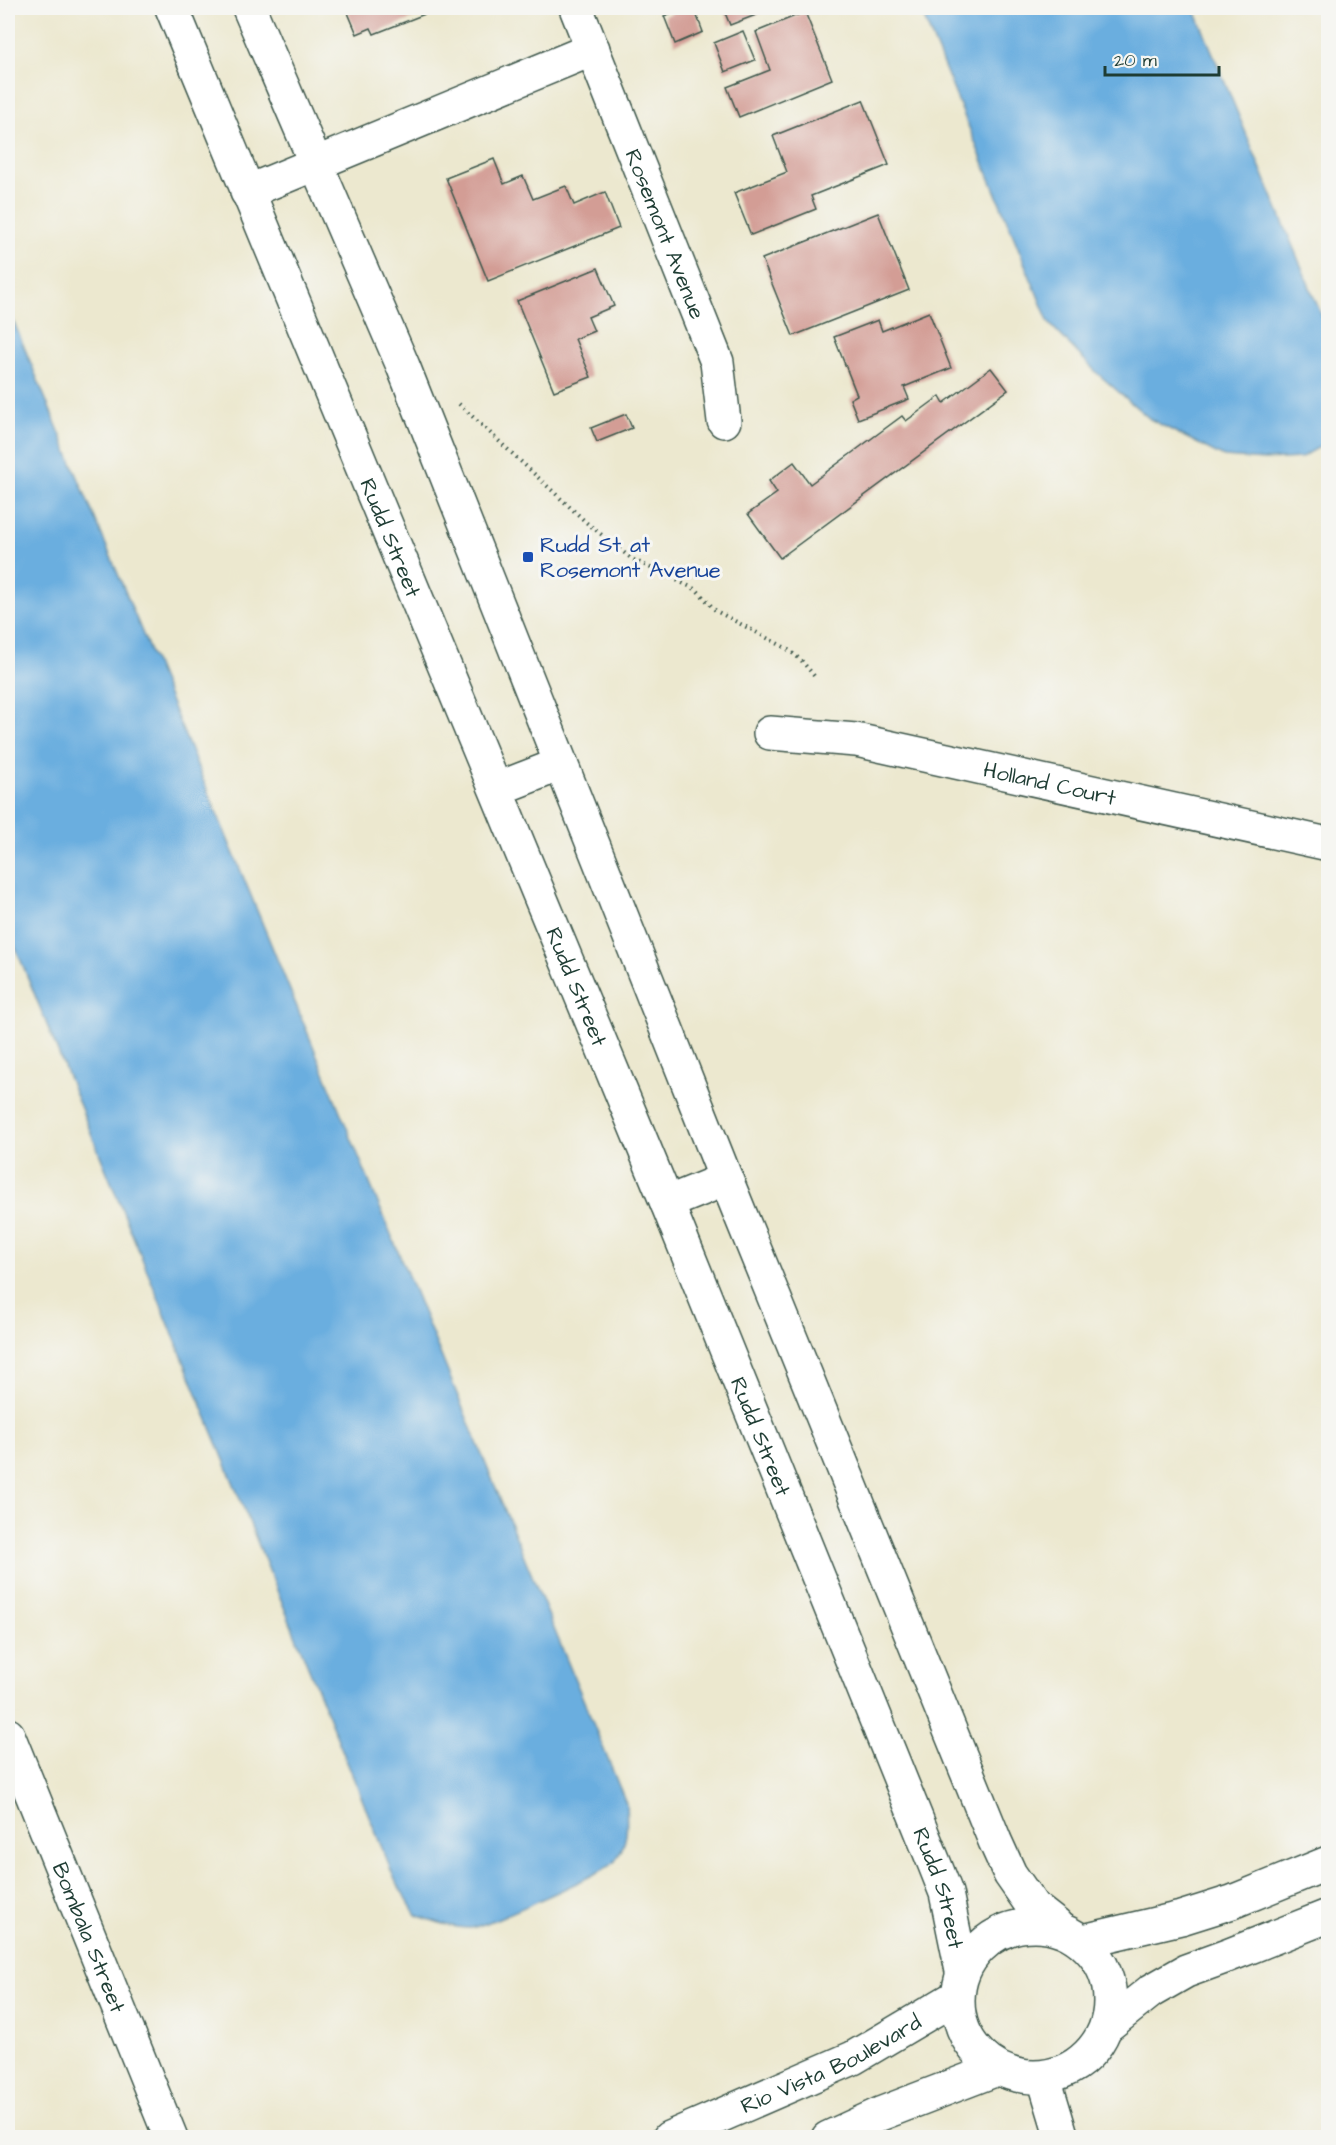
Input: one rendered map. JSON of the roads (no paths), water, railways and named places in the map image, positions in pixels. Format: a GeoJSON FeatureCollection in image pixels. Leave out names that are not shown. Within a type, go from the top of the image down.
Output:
{"type":"FeatureCollection","features":[{"type":"Feature","properties":{"kind":"street","name":"Rudd Street"},"geometry":{"type":"LineString","coordinates":[[172,8],[497,789],[935,1865],[946,1893],[959,1984]]}},
{"type":"Feature","properties":{"kind":"street"},"geometry":{"type":"LineString","coordinates":[[249,8],[403,366],[726,1179],[1005,1863],[1033,1907],[1070,1933],[1101,1966],[1110,1997],[1107,2026]]}},
{"type":"Feature","properties":{"kind":"street","name":"Rosemont Avenue"},"geometry":{"type":"LineString","coordinates":[[576,8],[717,362],[724,421]]}},
{"type":"Feature","properties":{"kind":"street"},"geometry":{"type":"LineString","coordinates":[[247,192],[593,49]]}},
{"type":"Feature","properties":{"kind":"street","name":"Holland Court"},"geometry":{"type":"LineString","coordinates":[[770,733],[856,740],[1329,843]]}},
{"type":"Feature","properties":{"kind":"street"},"geometry":{"type":"LineString","coordinates":[[497,789],[561,764]]}},
{"type":"Feature","properties":{"kind":"street"},"geometry":{"type":"LineString","coordinates":[[667,1203],[726,1179]]}},
{"type":"Feature","properties":{"kind":"street","name":"Bombala Street"},"geometry":{"type":"LineString","coordinates":[[8,1735],[171,2138]]}},
{"type":"Feature","properties":{"kind":"street"},"geometry":{"type":"LineString","coordinates":[[1329,1863],[1232,1902],[1181,1918],[1070,1933],[1027,1923],[1002,1931],[980,1947],[959,1984],[961,2023],[976,2049],[997,2069],[1023,2076],[1044,2078],[1066,2072],[1087,2055],[1107,2026],[1151,1991],[1186,1971],[1329,1916]]}},
{"type":"Feature","properties":{"kind":"street","name":"Rio Vista Boulevard"},"geometry":{"type":"LineString","coordinates":[[677,2136],[853,2058],[959,1984]]}},
{"type":"Feature","properties":{"kind":"street"},"geometry":{"type":"LineString","coordinates":[[828,2138],[880,2114],[997,2069]]}},
{"type":"Feature","properties":{"kind":"street"},"geometry":{"type":"LineString","coordinates":[[1044,2078],[1062,2138]]}},
{"type":"Feature","properties":{"kind":"water"},"geometry":{"type":"Polygon","coordinates":[[[920,8],[1194,8],[1328,331],[1328,438],[1325,444],[1300,458],[1265,460],[1224,457],[1150,419],[1097,373],[1049,323],[920,8]]]}},
{"type":"Feature","properties":{"kind":"water"},"geometry":{"type":"Polygon","coordinates":[[[8,308],[626,1803],[625,1840],[615,1861],[520,1909],[470,1928],[443,1924],[416,1915],[395,1880],[8,929],[8,308]]]}},
{"type":"Feature","properties":{"kind":"place","name":"Rudd St at Rosemont Avenue"},"geometry":{"type":"Point","coordinates":[528,557]}}]}
